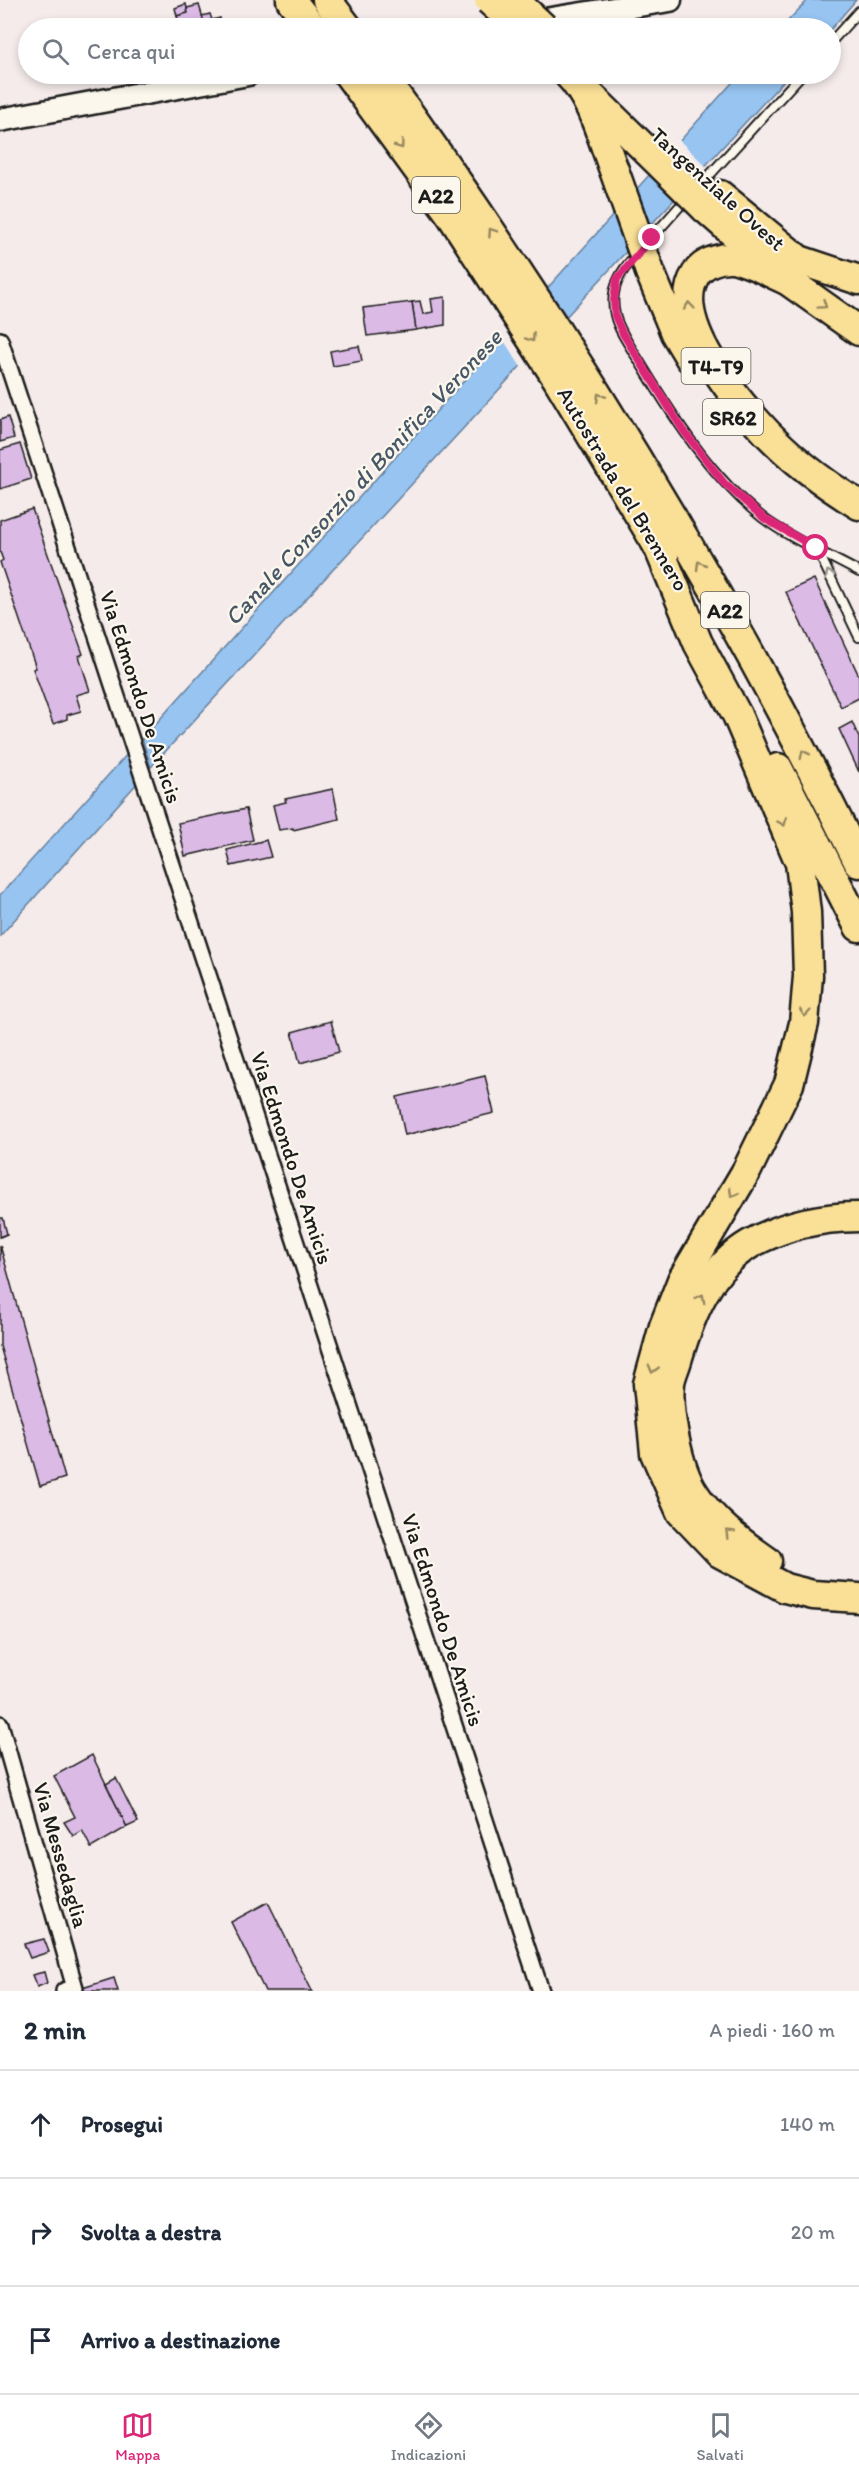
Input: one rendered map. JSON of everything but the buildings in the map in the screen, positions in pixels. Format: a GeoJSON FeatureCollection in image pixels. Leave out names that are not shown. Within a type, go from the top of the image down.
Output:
{"type":"FeatureCollection","features":[{"type":"Feature","properties":{"kind":"highway"},"geometry":{"type":"LineString","coordinates":[[489,0],[509,18]]}},
{"type":"Feature","properties":{"kind":"highway"},"geometry":{"type":"LineString","coordinates":[[514,0],[533,18]]}},
{"type":"Feature","properties":{"kind":"highway","name":"Tangenziale Ovest"},"geometry":{"type":"LineString","coordinates":[[581,84],[650,272],[675,333],[696,368],[750,440],[782,472],[859,526]]}},
{"type":"Feature","properties":{"kind":"highway","name":"Tangenziale Ovest"},"geometry":{"type":"LineString","coordinates":[[587,84],[712,202],[793,270],[859,280]]}},
{"type":"Feature","properties":{"kind":"highway","name":"Autostrada del Brennero"},"geometry":{"type":"LineString","coordinates":[[380,87],[451,215],[514,288],[569,372],[671,513],[764,677],[859,862]]}},
{"type":"Feature","properties":{"kind":"highway","name":"T4-T9"},"geometry":{"type":"LineString","coordinates":[[793,270],[730,258],[706,264],[691,282],[688,297],[692,323],[720,374],[755,420],[807,469],[859,505]]}},
{"type":"Feature","properties":{"kind":"highway"},"geometry":{"type":"LineString","coordinates":[[793,270],[859,292]]}},
{"type":"Feature","properties":{"kind":"highway"},"geometry":{"type":"LineString","coordinates":[[793,270],[859,331]]}},
{"type":"Feature","properties":{"kind":"highway","name":"Autostrada del Brennero"},"geometry":{"type":"LineString","coordinates":[[569,372],[655,539],[829,864],[859,927]]}},
{"type":"Feature","properties":{"kind":"highway"},"geometry":{"type":"LineString","coordinates":[[655,539],[698,643],[737,715],[800,864],[806,912],[808,976],[804,1023],[789,1084],[747,1170],[682,1280],[664,1326],[648,1384],[655,1453],[681,1512],[720,1554],[785,1588],[813,1595],[859,1598]]}},
{"type":"Feature","properties":{"kind":"highway"},"geometry":{"type":"LineString","coordinates":[[859,1217],[803,1222],[748,1245],[722,1268],[698,1302],[687,1327],[670,1383],[673,1435],[693,1493],[731,1536],[770,1563],[810,1576],[859,1579]]}},
{"type":"Feature","properties":{"kind":"main road"},"geometry":{"type":"LineString","coordinates":[[534,18],[581,6],[670,0]]}},
{"type":"Feature","properties":{"kind":"main road"},"geometry":{"type":"LineString","coordinates":[[0,120],[194,84]]}},
{"type":"Feature","properties":{"kind":"street","name":"Via Edmondo De Amicis"},"geometry":{"type":"LineString","coordinates":[[0,340],[541,1991]]}},
{"type":"Feature","properties":{"kind":"street","name":"Via Messedaglia"},"geometry":{"type":"LineString","coordinates":[[0,1724],[75,1988],[64,1991]]}},
{"type":"Feature","properties":{"kind":"lane"},"geometry":{"type":"LineString","coordinates":[[841,32],[859,11]]}},
{"type":"Feature","properties":{"kind":"lane"},"geometry":{"type":"LineString","coordinates":[[793,84],[628,263],[617,279],[614,300],[615,316],[623,334],[683,430],[724,483],[765,519],[859,572]]}},
{"type":"Feature","properties":{"kind":"lane"},"geometry":{"type":"LineString","coordinates":[[816,548],[859,637]]}},
{"type":"Feature","properties":{"kind":"water"},"geometry":{"type":"Polygon","coordinates":[[[808,0],[856,0],[840,18],[791,18],[808,0]]]}},
{"type":"Feature","properties":{"kind":"water"},"geometry":{"type":"Polygon","coordinates":[[[731,84],[781,84],[151,767],[142,739],[731,84]]]}},
{"type":"Feature","properties":{"kind":"water"},"geometry":{"type":"Polygon","coordinates":[[[130,751],[140,780],[0,936],[0,895],[130,751]]]}},
{"type":"Feature","properties":{"kind":"pier"},"geometry":{"type":"Polygon","coordinates":[[[677,138],[709,169],[683,197],[651,167],[677,138]]]}},
{"type":"Feature","properties":{"kind":"pier"},"geometry":{"type":"Polygon","coordinates":[[[542,289],[565,325],[523,370],[500,335],[542,289]]]}},
{"type":"Feature","properties":{"kind":"route"},"geometry":{"type":"LineString","coordinates":[[652,238],[628,263],[617,279],[614,300],[615,316],[623,334],[683,430],[724,483],[765,519],[816,548]]}},
{"type":"Feature","properties":{"kind":"water label","name":"Canale Consorzio di Bonifica Veronese"},"geometry":{"type":"Point","coordinates":[363,477]}}]}
